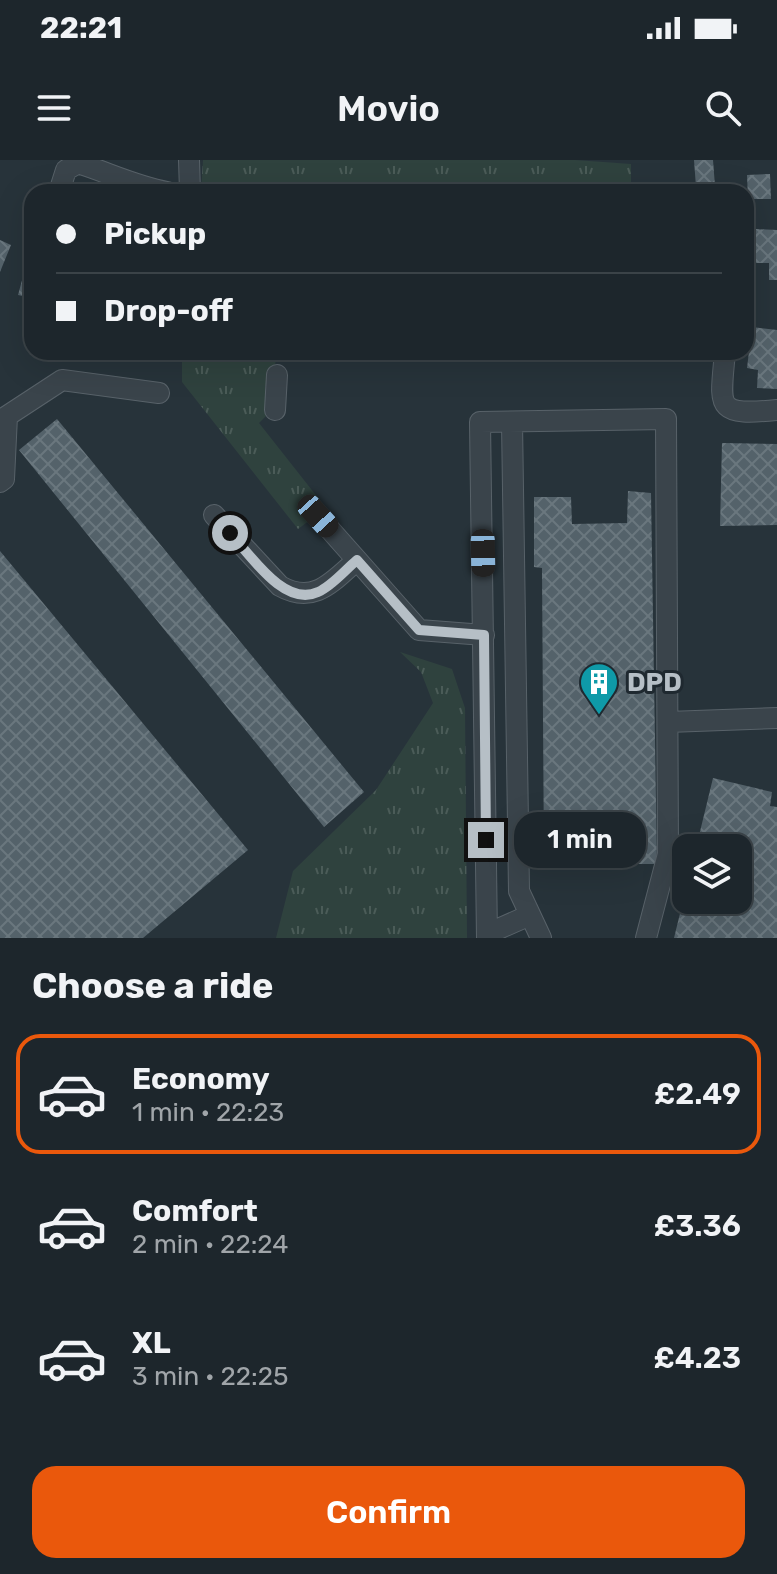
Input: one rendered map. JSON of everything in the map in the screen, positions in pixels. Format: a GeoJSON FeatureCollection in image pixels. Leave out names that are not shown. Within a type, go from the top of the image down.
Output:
{"type":"FeatureCollection","features":[{"type":"Feature","properties":{"kind":"street"},"geometry":{"type":"LineString","coordinates":[[189,160],[190,184]]}},
{"type":"Feature","properties":{"kind":"street"},"geometry":{"type":"LineString","coordinates":[[62,184],[66,170],[78,163],[112,173],[123,184]]}},
{"type":"Feature","properties":{"kind":"street"},"geometry":{"type":"LineString","coordinates":[[724,360],[721,398],[724,405],[732,411],[777,410]]}},
{"type":"Feature","properties":{"kind":"street"},"geometry":{"type":"LineString","coordinates":[[275,410],[277,375]]}},
{"type":"Feature","properties":{"kind":"street"},"geometry":{"type":"LineString","coordinates":[[0,482],[4,479],[7,416],[62,380],[159,393]]}},
{"type":"Feature","properties":{"kind":"street"},"geometry":{"type":"LineString","coordinates":[[530,915],[487,936],[480,422],[666,419],[668,854],[646,938]]}},
{"type":"Feature","properties":{"kind":"street"},"geometry":{"type":"LineString","coordinates":[[512,422],[519,891],[541,938]]}},
{"type":"Feature","properties":{"kind":"street"},"geometry":{"type":"LineString","coordinates":[[481,499],[513,498]]}},
{"type":"Feature","properties":{"kind":"street"},"geometry":{"type":"LineString","coordinates":[[214,515],[280,586],[293,593],[306,596],[320,592],[357,560]]}},
{"type":"Feature","properties":{"kind":"street"},"geometry":{"type":"LineString","coordinates":[[318,516],[419,630],[484,635]]}},
{"type":"Feature","properties":{"kind":"street"},"geometry":{"type":"LineString","coordinates":[[668,722],[777,718]]}},
{"type":"Feature","properties":{"kind":"green space"},"geometry":{"type":"Polygon","coordinates":[[[203,160],[575,160],[631,164],[631,184],[202,184],[203,160]]]}},
{"type":"Feature","properties":{"kind":"green space"},"geometry":{"type":"Polygon","coordinates":[[[182,360],[276,360],[275,369],[265,387],[268,414],[259,423],[326,508],[298,529],[182,382],[182,360]]]}},
{"type":"Feature","properties":{"kind":"green space"},"geometry":{"type":"Polygon","coordinates":[[[400,652],[452,669],[465,708],[467,938],[276,938],[293,871],[376,790],[433,703],[421,672],[400,652]]]}},
{"type":"Feature","properties":{"kind":"building"},"geometry":{"type":"Polygon","coordinates":[[[694,160],[713,160],[715,184],[696,184],[694,160]]]}},
{"type":"Feature","properties":{"kind":"building"},"geometry":{"type":"Polygon","coordinates":[[[770,174],[771,199],[754,199],[754,184],[747,184],[747,175],[770,174]]]}},
{"type":"Feature","properties":{"kind":"building"},"geometry":{"type":"Polygon","coordinates":[[[756,229],[777,230],[777,280],[769,280],[769,263],[754,263],[756,229]]]}},
{"type":"Feature","properties":{"kind":"building"},"geometry":{"type":"Polygon","coordinates":[[[0,240],[11,245],[0,272],[0,240]]]}},
{"type":"Feature","properties":{"kind":"building"},"geometry":{"type":"Polygon","coordinates":[[[24,273],[24,296],[18,295],[24,273]]]}},
{"type":"Feature","properties":{"kind":"building"},"geometry":{"type":"Polygon","coordinates":[[[754,327],[777,330],[777,389],[757,388],[758,370],[747,368],[748,360],[754,360],[754,327]]]}},
{"type":"Feature","properties":{"kind":"building"},"geometry":{"type":"Polygon","coordinates":[[[57,419],[364,792],[324,827],[19,450],[57,419]]]}},
{"type":"Feature","properties":{"kind":"building"},"geometry":{"type":"Polygon","coordinates":[[[722,443],[777,444],[777,525],[720,526],[722,443]]]}},
{"type":"Feature","properties":{"kind":"building","name":"DPD"},"geometry":{"type":"Polygon","coordinates":[[[628,491],[651,493],[657,864],[544,864],[542,568],[534,567],[534,497],[571,497],[572,524],[627,523],[628,491]]]}},
{"type":"Feature","properties":{"kind":"building"},"geometry":{"type":"Polygon","coordinates":[[[0,551],[248,850],[143,938],[0,938],[0,551]]]}},
{"type":"Feature","properties":{"kind":"building"},"geometry":{"type":"Polygon","coordinates":[[[713,778],[772,792],[770,806],[777,807],[777,938],[674,938],[680,914],[752,914],[752,834],[699,834],[713,778]]]}},
{"type":"Feature","properties":{"kind":"place","name":"DPD"},"geometry":{"type":"Point","coordinates":[599,716]}},
{"type":"Feature","properties":{"kind":"route"},"geometry":{"type":"LineString","coordinates":[[230,533],[280,586],[293,593],[306,596],[320,592],[357,560],[419,630],[484,635],[486,840]]}}]}
